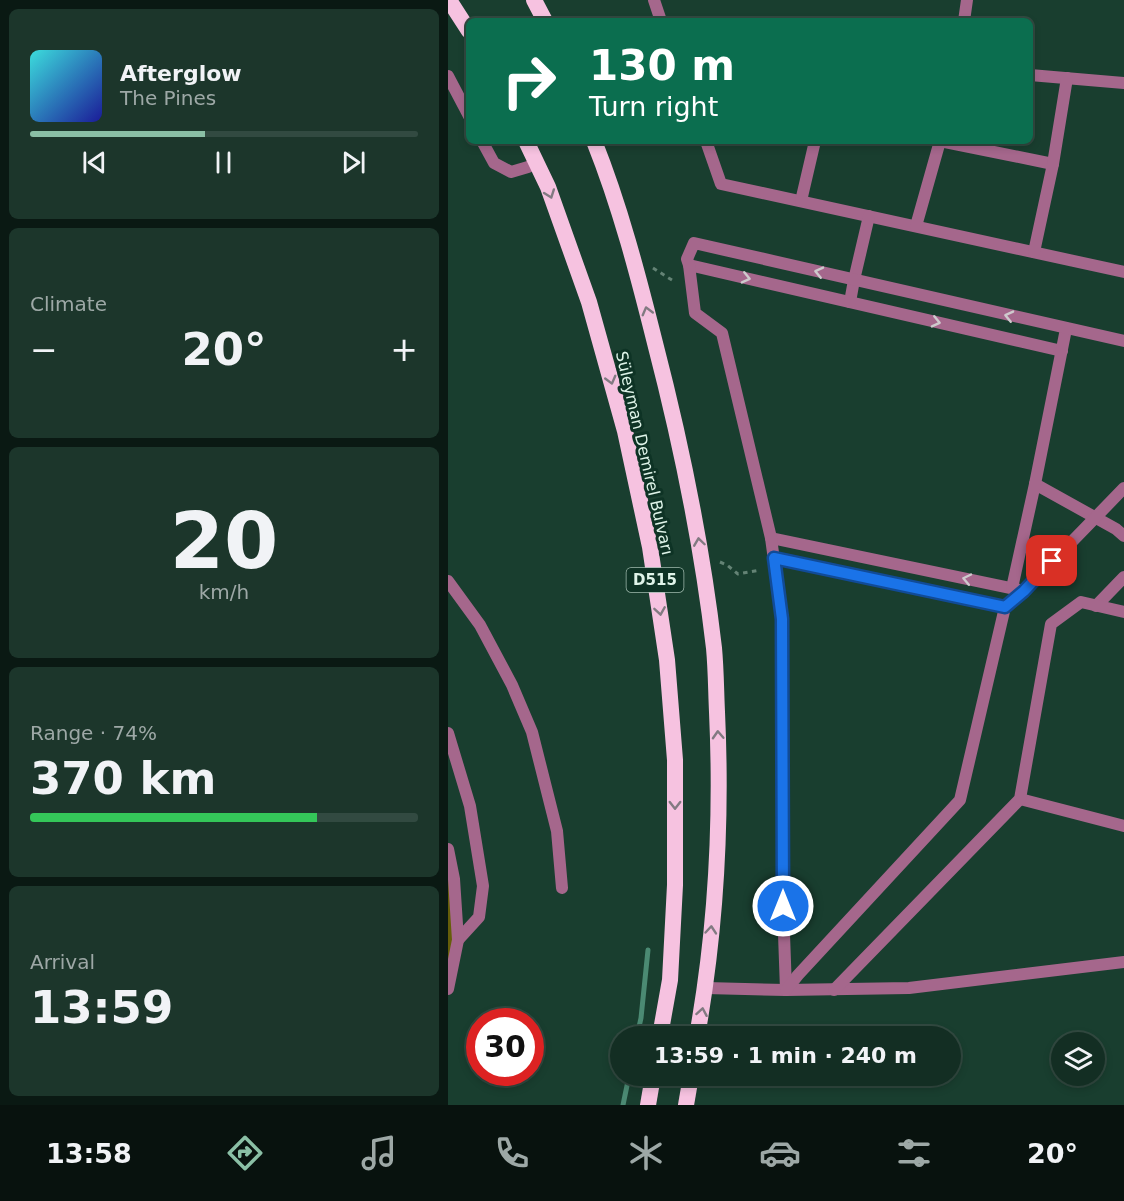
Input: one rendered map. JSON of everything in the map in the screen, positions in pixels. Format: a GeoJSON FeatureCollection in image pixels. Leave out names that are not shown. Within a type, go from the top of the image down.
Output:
{"type":"FeatureCollection","features":[{"type":"Feature","properties":{"kind":"highway"},"geometry":{"type":"LineString","coordinates":[[449,0],[466,26]]}},
{"type":"Feature","properties":{"kind":"highway"},"geometry":{"type":"LineString","coordinates":[[534,0],[544,18]]}},
{"type":"Feature","properties":{"kind":"highway","name":"Süleyman Demirel Bulvarı"},"geometry":{"type":"LineString","coordinates":[[528,144],[548,187],[589,302],[625,431],[650,547],[667,660],[675,760],[675,885],[670,980],[662,1026]]}},
{"type":"Feature","properties":{"kind":"highway","name":"Süleyman Demirel Bulvarı"},"geometry":{"type":"LineString","coordinates":[[595,144],[637,271],[672,407],[698,533],[714,650],[719,755],[717,859],[706,988],[699,1026]]}},
{"type":"Feature","properties":{"kind":"highway"},"geometry":{"type":"LineString","coordinates":[[648,1105],[651,1086]]}},
{"type":"Feature","properties":{"kind":"highway"},"geometry":{"type":"LineString","coordinates":[[686,1105],[689,1086]]}},
{"type":"Feature","properties":{"kind":"street"},"geometry":{"type":"LineString","coordinates":[[654,0],[660,18]]}},
{"type":"Feature","properties":{"kind":"street"},"geometry":{"type":"LineString","coordinates":[[964,18],[967,0]]}},
{"type":"Feature","properties":{"kind":"street"},"geometry":{"type":"LineString","coordinates":[[1033,75],[1123,83]]}},
{"type":"Feature","properties":{"kind":"street"},"geometry":{"type":"LineString","coordinates":[[448,76],[466,111]]}},
{"type":"Feature","properties":{"kind":"street"},"geometry":{"type":"LineString","coordinates":[[1034,252],[1053,164],[1067,78]]}},
{"type":"Feature","properties":{"kind":"street"},"geometry":{"type":"LineString","coordinates":[[484,144],[494,163],[511,172],[537,162]]}},
{"type":"Feature","properties":{"kind":"street"},"geometry":{"type":"LineString","coordinates":[[707,144],[721,184],[1123,272]]}},
{"type":"Feature","properties":{"kind":"street"},"geometry":{"type":"LineString","coordinates":[[801,201],[814,144]]}},
{"type":"Feature","properties":{"kind":"street"},"geometry":{"type":"LineString","coordinates":[[916,226],[939,144]]}},
{"type":"Feature","properties":{"kind":"street"},"geometry":{"type":"LineString","coordinates":[[955,144],[1053,164]]}},
{"type":"Feature","properties":{"kind":"street"},"geometry":{"type":"LineString","coordinates":[[850,302],[870,216]]}},
{"type":"Feature","properties":{"kind":"street"},"geometry":{"type":"LineString","coordinates":[[786,990],[783,906],[782,619],[771,538],[722,333],[695,313],[687,260],[694,243],[1123,341]]}},
{"type":"Feature","properties":{"kind":"street"},"geometry":{"type":"LineString","coordinates":[[689,265],[1062,351]]}},
{"type":"Feature","properties":{"kind":"street"},"geometry":{"type":"LineString","coordinates":[[1018,590],[1035,484],[1066,329]]}},
{"type":"Feature","properties":{"kind":"street"},"geometry":{"type":"LineString","coordinates":[[1035,484],[1116,529],[1123,536]]}},
{"type":"Feature","properties":{"kind":"street"},"geometry":{"type":"LineString","coordinates":[[786,990],[960,800],[1005,607],[1018,590],[1123,488]]}},
{"type":"Feature","properties":{"kind":"street"},"geometry":{"type":"LineString","coordinates":[[771,538],[1018,590]]}},
{"type":"Feature","properties":{"kind":"street"},"geometry":{"type":"LineString","coordinates":[[774,562],[1005,607]]}},
{"type":"Feature","properties":{"kind":"street"},"geometry":{"type":"LineString","coordinates":[[1096,606],[1123,577]]}},
{"type":"Feature","properties":{"kind":"street"},"geometry":{"type":"LineString","coordinates":[[448,581],[480,625],[512,685],[532,732],[557,831],[562,888]]}},
{"type":"Feature","properties":{"kind":"street"},"geometry":{"type":"LineString","coordinates":[[834,990],[1020,799],[1051,624],[1081,602],[1123,612]]}},
{"type":"Feature","properties":{"kind":"street"},"geometry":{"type":"LineString","coordinates":[[448,733],[470,806],[483,886],[479,917],[458,940]]}},
{"type":"Feature","properties":{"kind":"street"},"geometry":{"type":"LineString","coordinates":[[1020,799],[1123,826]]}},
{"type":"Feature","properties":{"kind":"street"},"geometry":{"type":"LineString","coordinates":[[448,849],[454,879],[458,940],[448,989]]}},
{"type":"Feature","properties":{"kind":"street"},"geometry":{"type":"LineString","coordinates":[[706,988],[786,990],[909,988],[1123,962]]}},
{"type":"Feature","properties":{"kind":"path"},"geometry":{"type":"LineString","coordinates":[[649,265],[677,283]]}},
{"type":"Feature","properties":{"kind":"path"},"geometry":{"type":"LineString","coordinates":[[715,561],[727,565],[738,574],[774,562]]}},
{"type":"Feature","properties":{"kind":"shaded area"},"geometry":{"type":"Polygon","coordinates":[[[448,849],[458,940],[448,989],[448,849]]]}},
{"type":"Feature","properties":{"kind":"waterway"},"geometry":{"type":"LineString","coordinates":[[639,1026],[648,950]]}},
{"type":"Feature","properties":{"kind":"waterway"},"geometry":{"type":"LineString","coordinates":[[623,1105],[627,1086]]}},
{"type":"Feature","properties":{"kind":"route"},"geometry":{"type":"LineString","coordinates":[[783,906],[782,619],[774,558],[1005,607],[1024,591],[1052,561]]}}]}
